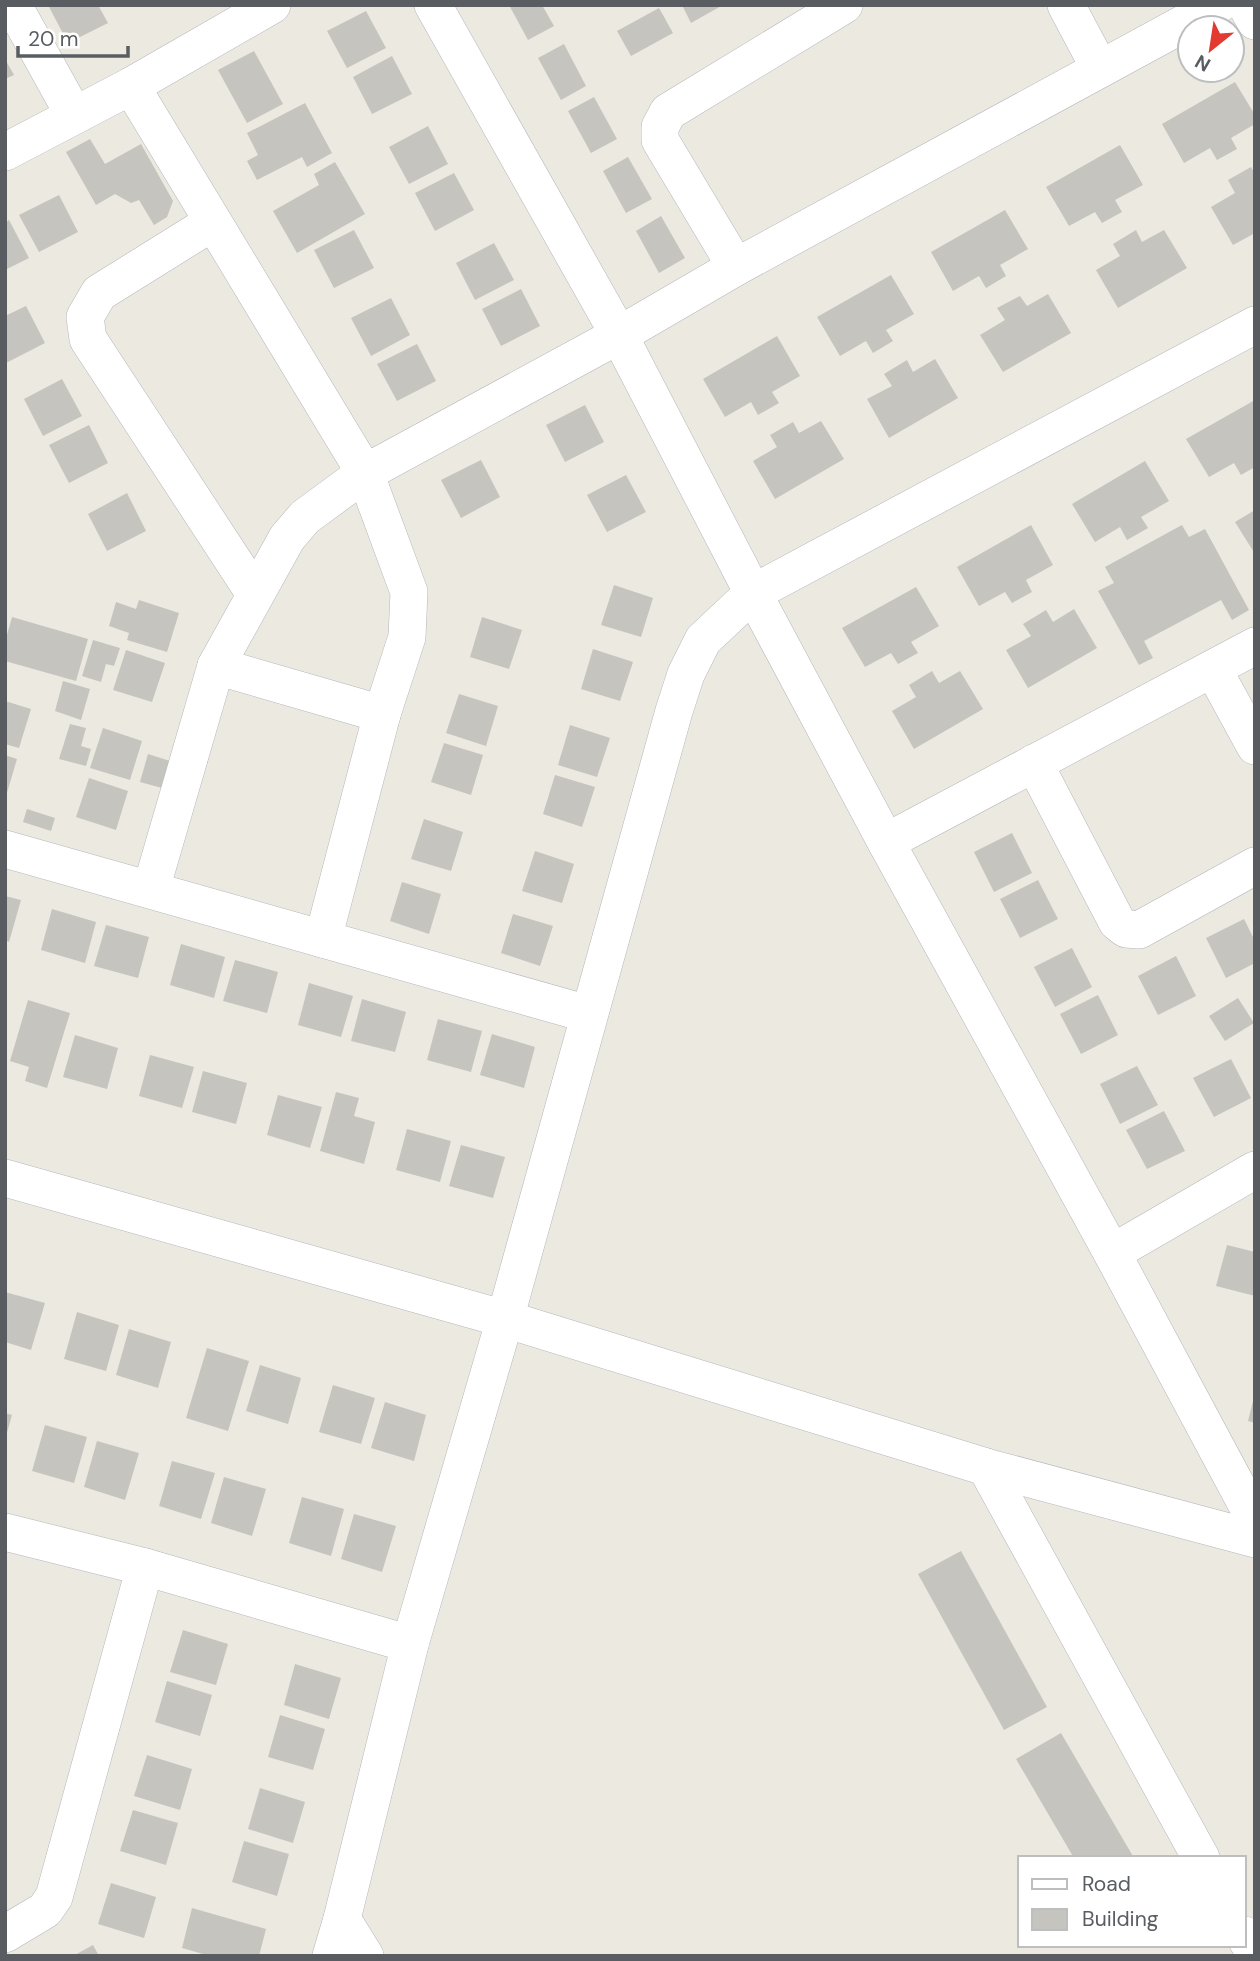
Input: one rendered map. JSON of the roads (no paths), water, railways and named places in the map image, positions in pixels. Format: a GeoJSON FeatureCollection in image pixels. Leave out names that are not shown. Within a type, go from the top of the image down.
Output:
{"type":"FeatureCollection","features":[{"type":"Feature","properties":{"kind":"street"},"geometry":{"type":"LineString","coordinates":[[13,5],[74,115]]}},
{"type":"Feature","properties":{"kind":"street"},"geometry":{"type":"LineString","coordinates":[[5,152],[131,86],[272,5]]}},
{"type":"Feature","properties":{"kind":"street"},"geometry":{"type":"LineString","coordinates":[[433,5],[619,335],[886,842],[1255,1520]]}},
{"type":"Feature","properties":{"kind":"street"},"geometry":{"type":"LineString","coordinates":[[1066,5],[1100,69]]}},
{"type":"Feature","properties":{"kind":"street"},"geometry":{"type":"LineString","coordinates":[[151,889],[216,666],[297,525],[365,473],[619,335],[736,267],[1218,5]]}},
{"type":"Feature","properties":{"kind":"street"},"geometry":{"type":"LineString","coordinates":[[1246,5],[1255,21]]}},
{"type":"Feature","properties":{"kind":"street"},"geometry":{"type":"LineString","coordinates":[[736,267],[660,140],[660,127],[668,112],[838,7]]}},
{"type":"Feature","properties":{"kind":"street"},"geometry":{"type":"LineString","coordinates":[[131,86],[365,473],[409,592],[407,637],[382,714],[323,939]]}},
{"type":"Feature","properties":{"kind":"street"},"geometry":{"type":"LineString","coordinates":[[213,222],[99,293],[85,317],[86,328],[88,339],[255,594]]}},
{"type":"Feature","properties":{"kind":"street"},"geometry":{"type":"LineString","coordinates":[[331,1956],[410,1644],[505,1319],[588,1014],[686,674],[703,640],[753,593],[1255,325]]}},
{"type":"Feature","properties":{"kind":"street"},"geometry":{"type":"LineString","coordinates":[[886,842],[1255,646]]}},
{"type":"Feature","properties":{"kind":"street"},"geometry":{"type":"LineString","coordinates":[[216,666],[382,714]]}},
{"type":"Feature","properties":{"kind":"street"},"geometry":{"type":"LineString","coordinates":[[1213,670],[1255,746]]}},
{"type":"Feature","properties":{"kind":"street"},"geometry":{"type":"LineString","coordinates":[[1034,762],[1117,922],[1126,929],[1139,930],[1255,866]]}},
{"type":"Feature","properties":{"kind":"street"},"geometry":{"type":"LineString","coordinates":[[5,849],[588,1014]]}},
{"type":"Feature","properties":{"kind":"street"},"geometry":{"type":"LineString","coordinates":[[5,1178],[505,1319],[986,1467],[1255,1539]]}},
{"type":"Feature","properties":{"kind":"street"},"geometry":{"type":"LineString","coordinates":[[1112,1253],[1250,1178]]}},
{"type":"Feature","properties":{"kind":"street"},"geometry":{"type":"LineString","coordinates":[[986,1467],[1201,1856]]}},
{"type":"Feature","properties":{"kind":"street"},"geometry":{"type":"LineString","coordinates":[[5,1532],[145,1567],[410,1644]]}},
{"type":"Feature","properties":{"kind":"street"},"geometry":{"type":"LineString","coordinates":[[5,1934],[45,1910],[54,1897],[145,1567]]}},
{"type":"Feature","properties":{"kind":"street"},"geometry":{"type":"LineString","coordinates":[[342,1919],[365,1956]]}},
{"type":"Feature","properties":{"kind":"street"},"geometry":{"type":"LineString","coordinates":[[1246,1938],[1255,1954]]}}]}
